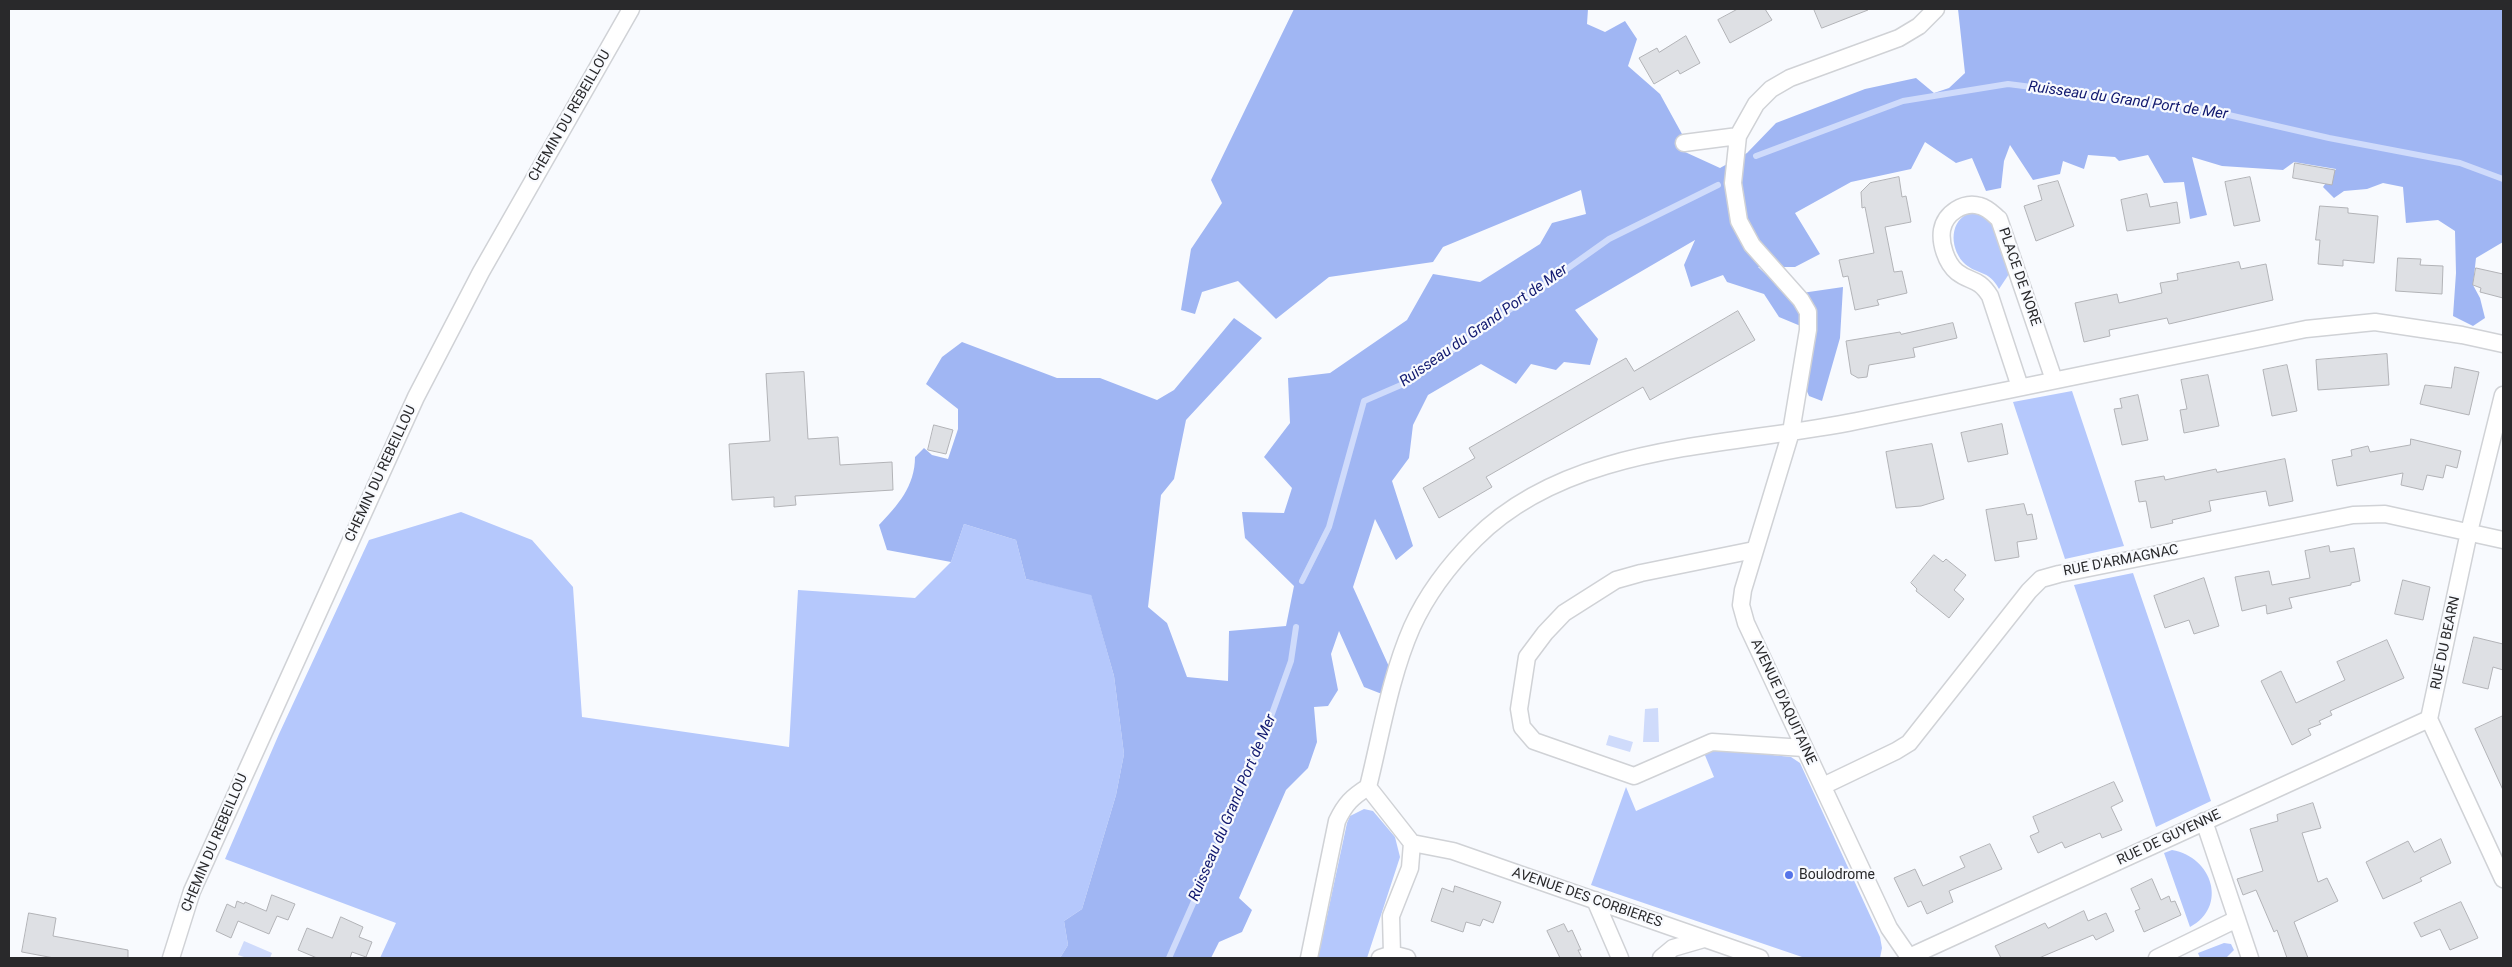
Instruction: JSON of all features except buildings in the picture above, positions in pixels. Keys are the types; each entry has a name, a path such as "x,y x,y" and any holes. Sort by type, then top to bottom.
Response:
{"street":[{"name":"CHEMIN DU REBEILLOU","path":"171,958 192,891 416,397 482,272 631,9"},
{"path":"1684,143 1738,136 1756,104 1771,89 1790,78 1899,38 1919,26 1936,9"},
{"name":"AVENUE D'AQUITAINE","path":"1738,136 1733,184 1739,221 1752,245 1801,300 1808,312 1808,330 1791,432 1754,550 1743,590 1741,605 1746,623 1889,928 1908,958"},
{"name":"PLACE DE NORE","path":"2020,387 1990,296 1982,285 1958,273 1949,263 1943,246 1942,230 1946,219 1954,210 1980,205 1991,211 1998,219 2054,380"},
{"path":"1309,958 1337,821 1344,805 1352,797 1368,787 1400,660 1412,627 1429,596 1446,572 1476,537 1528,498 1576,475 1671,450 1725,440 1853,422 2306,329 2375,322 2407,325 2503,344"},
{"name":"RUE DU BEARN","path":"2429,719 2469,532 2503,395"},
{"name":"RUE D'ARMAGNAC","path":"1822,786 1896,752 1909,743 2029,591 2042,580 2059,574 2353,516 2385,514 2503,540"},
{"path":"1754,550 1641,573 1616,580 1564,613 1545,633 1527,657 1518,709 1522,727 1534,741 1634,776 1712,742 1804,748"},
{"path":"2429,719 2503,879"},
{"name":"RUE DE GUYENNE","path":"1908,958 2429,719"},
{"path":"1368,787 1412,843 1410,868 1391,916 1393,957"},
{"path":"2204,821 2250,958"},
{"name":"AVENUE DES CORBIERES","path":"1412,843 1452,852 1760,958"},
{"path":"1596,900 1620,958"},
{"path":"2157,958 2236,919"},
{"path":"1660,958 1673,948 1704,939"}],"shaded area":[{"path":"1294,9 1588,9 1587,24 1605,32 1625,21 1637,39 1628,66 1660,94 1682,134 1685,152 1720,168 1747,153 1776,123 1865,89 1916,78 1934,93 1949,88 1965,73 1958,9 2503,9 2503,242 2476,258 2473,285 2480,298 2485,318 2473,326 2453,316 2456,273 2455,231 2438,220 2406,223 2403,187 2383,183 2367,189 2344,191 2334,198 2323,187 2336,169 2294,162 2283,170 2222,166 2192,157 2207,215 2190,219 2184,182 2164,183 2148,155 2119,161 2115,157 2088,155 2084,169 2063,161 2060,174 2033,180 2010,145 2004,161 2001,188 1986,191 1972,158 1956,163 1925,142 1911,169 1851,182 1795,213 1820,254 1795,267 1758,267 1788,295 1843,287 1840,338 1822,401 1809,396 1797,368 1803,327 1779,317 1764,294 1727,282 1723,275 1691,287 1684,265 1695,240 1575,310 1598,339 1590,365 1564,362 1556,370 1531,364 1516,384 1481,364 1428,395 1413,425 1409,458 1392,481 1413,546 1396,560 1375,519 1353,587 1391,671 1387,696 1364,687 1339,631 1331,654 1338,690 1328,706 1314,707 1317,742 1308,768 1286,790 1239,898 1252,910 1242,932 1219,942 1211,958 1060,958 1068,945 1064,921 1082,909 1116,795 1124,754 1114,676 1091,595 1026,579 1016,540 964,524 951,562 887,550 879,525 893,510 909,486 915,457 924,448 932,455 948,459 958,429 958,409 926,384 942,357 962,342 1057,378 1100,378 1157,400 1174,390 1234,318 1262,338 1186,420 1174,479 1161,495 1148,607 1167,623 1187,677 1228,681 1229,631 1286,626 1294,586 1245,538 1242,512 1284,513 1292,488 1264,457 1290,423 1288,378 1330,373 1407,320 1433,274 1480,282 1540,244 1552,223 1586,214 1581,190 1443,247 1433,262 1329,277 1276,319 1238,281 1202,292 1195,314 1181,310 1191,249 1222,203 1211,180"},
{"path":"1970,213 1987,219 1998,235 2009,274 1999,289 1991,278 1972,269 1963,262 1955,249 1955,227 1963,216"},
{"path":"2072,391 2124,546 2065,559 2013,402"},
{"path":"461,512 532,540 573,587 582,717 789,747 798,590 915,598 951,562 964,524 1016,540 1026,579 1091,594 1114,676 1124,754 1116,795 1082,909 1064,921 1068,945 1060,958 380,958 396,923 225,859 279,734 369,540"},
{"path":"2133,573 2211,801 2156,827 2074,585"},
{"path":"1658,708 1659,742 1643,742 1645,709"},
{"path":"1609,735 1633,742 1630,752 1606,745"},
{"path":"1717,749 1791,757 1800,763 1880,937 1882,948 1880,958 1805,958 1591,885 1626,787 1636,811 1714,777 1704,753"},
{"path":"1364,809 1373,811 1395,837 1400,857 1367,958 1318,958 1347,823 1350,816"},
{"path":"2172,850 2186,854 2197,862 2206,872 2211,884 2212,896 2209,908 2202,918 2190,927 2164,853"},
{"path":"244,941 272,953 270,958 247,958 238,955"},
{"path":"2224,943 2231,944 2234,950 2226,958 2200,958 2198,953"}],"waterway":[{"name":"Ruisseau du Grand Port de Mer","path":"1756,156 1903,101 2008,84 2198,108 2329,138 2460,163 2503,179"},
{"name":"Ruisseau du Grand Port de Mer","path":"1302,581 1329,527 1364,401 1408,382 1609,239 1718,185"},
{"name":"Ruisseau du Grand Port de Mer","path":"1169,958 1251,772 1291,661 1296,627"}],"place":[{"name":"Boulodrome","path":"1789,875"}]}
